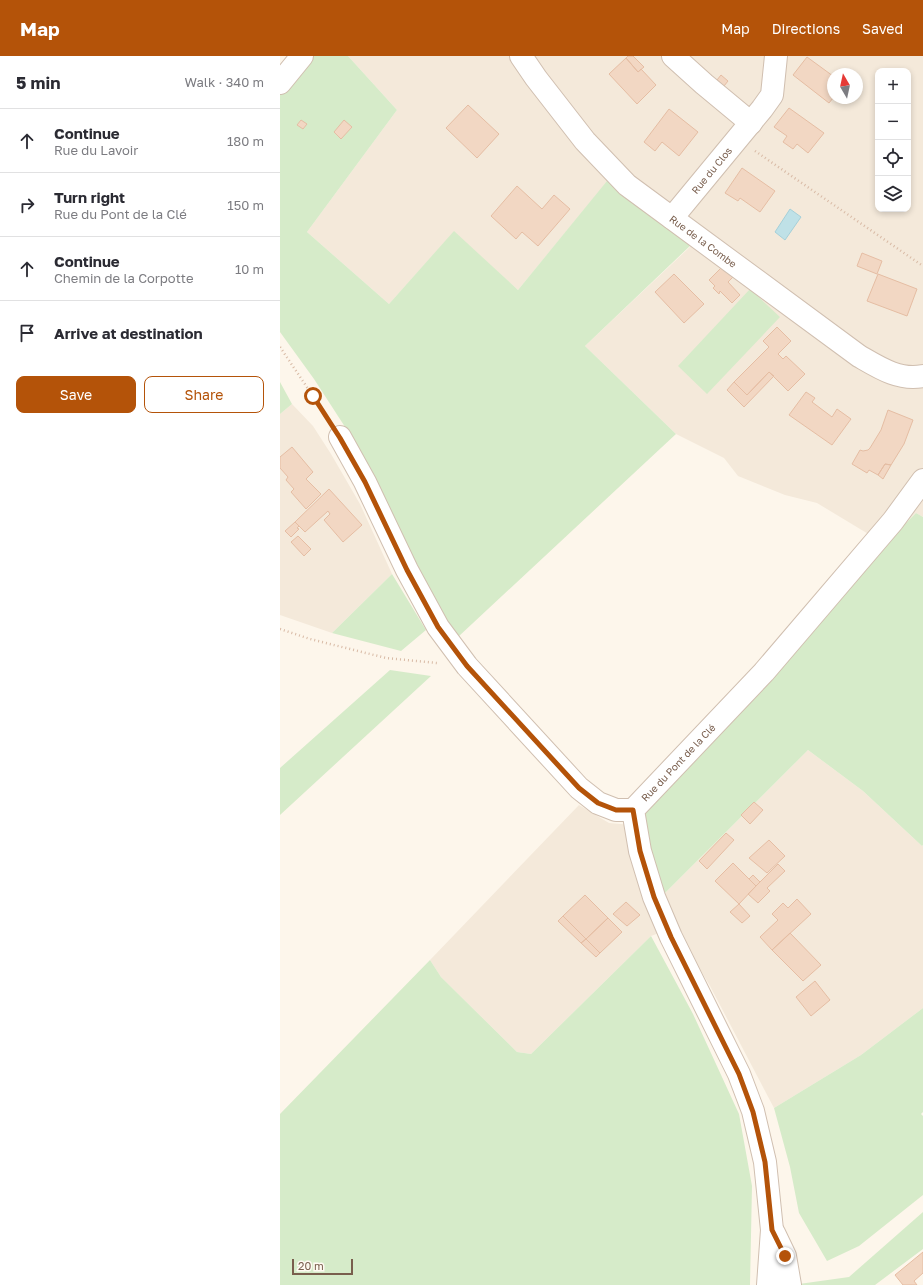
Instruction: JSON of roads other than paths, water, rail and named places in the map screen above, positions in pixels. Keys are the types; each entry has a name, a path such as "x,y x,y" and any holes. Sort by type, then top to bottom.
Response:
{"street":[{"path":"280,83 302,56"},
{"name":"Rue de la Combe","path":"521,56 536,78 590,146 627,185 859,356 882,370 902,376 923,376"},
{"path":"673,56 704,84 744,131"},
{"name":"Rue du Clos","path":"672,218 772,95 776,56"},
{"path":"340,438 365,482 407,570 438,627 467,666 579,788 598,803 616,810 633,810"},
{"name":"Rue du Pont de la Clé","path":"768,1285 772,1230 765,1162 753,1112 739,1074 671,937 654,897 640,851 633,810 764,672 893,521 923,480"},
{"path":"772,1230 785,1256 790,1285"}],"water":[{"path":"790,209 801,217 785,240 775,232"}]}
